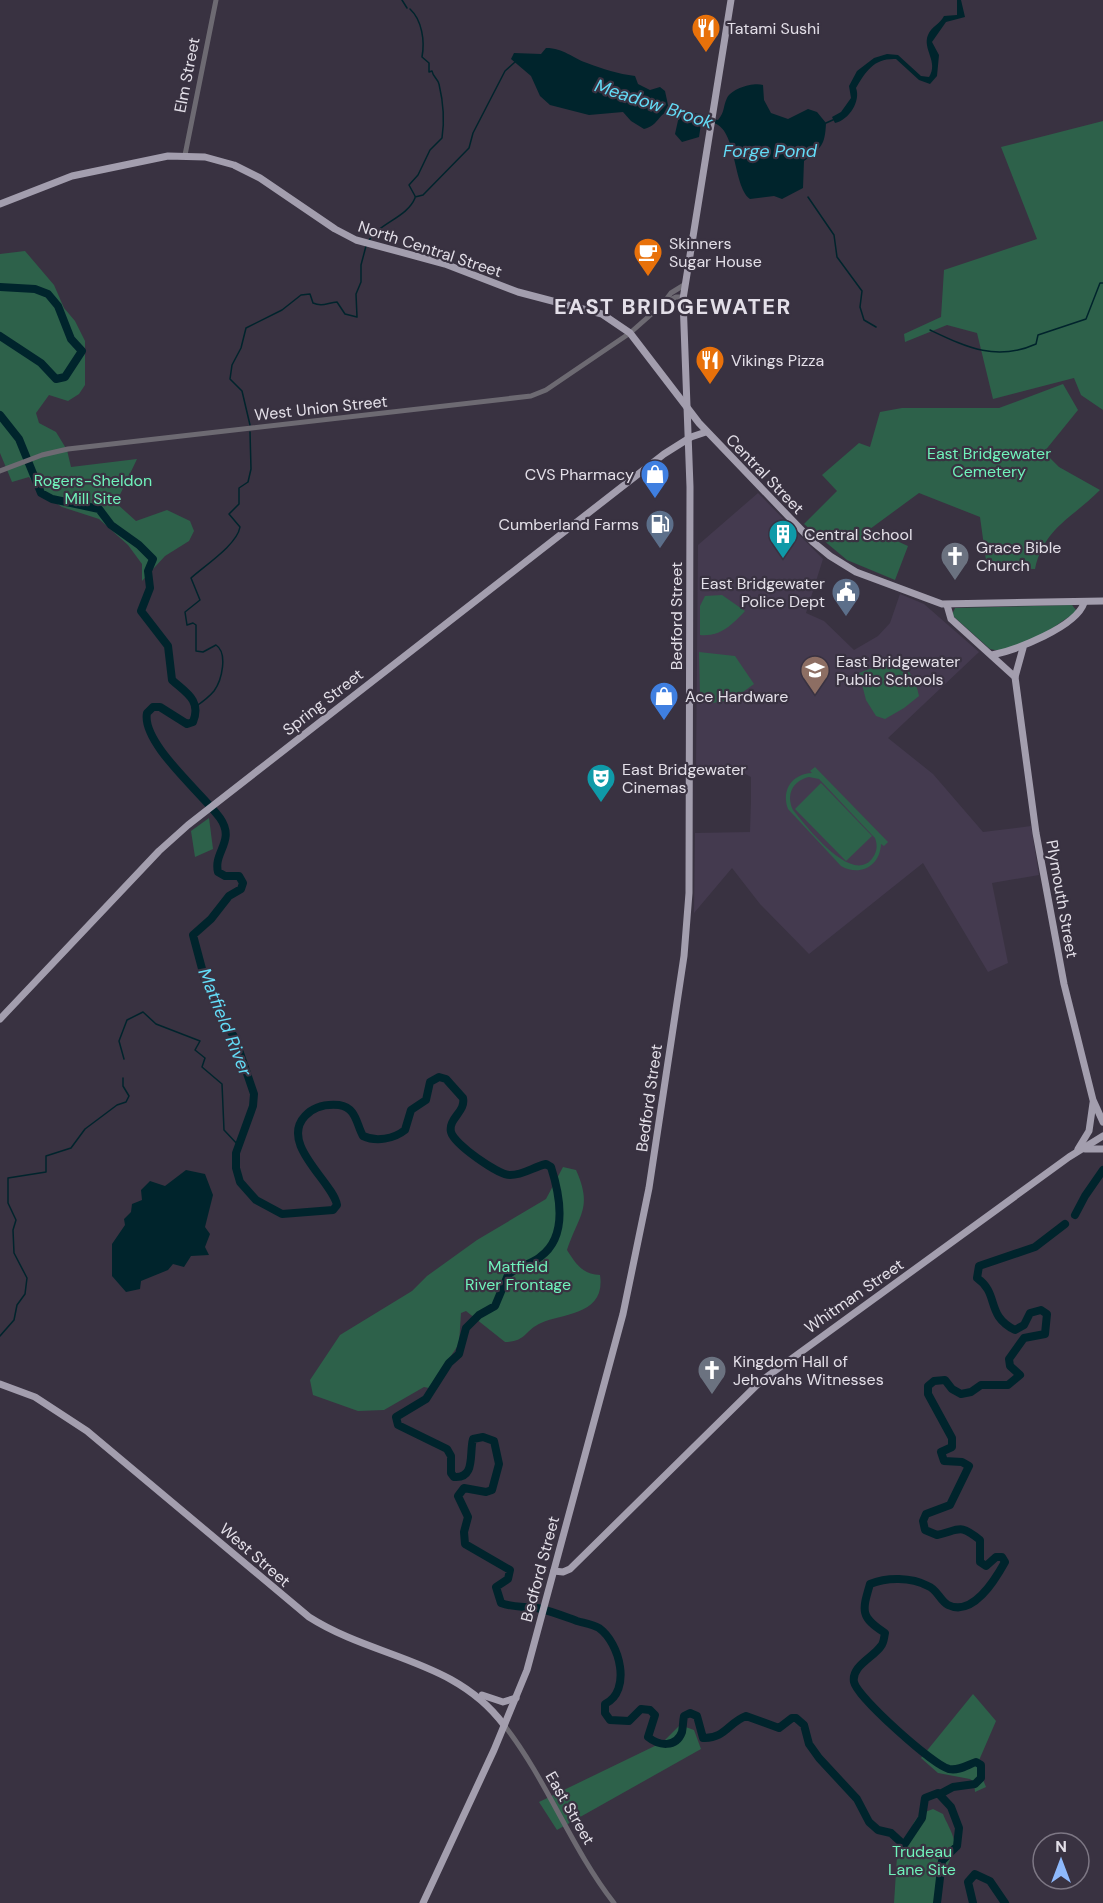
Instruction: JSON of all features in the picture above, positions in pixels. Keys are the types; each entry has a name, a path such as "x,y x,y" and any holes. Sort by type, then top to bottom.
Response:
{"main road":[{"name":"Bedford Street","path":"423,1903 516,1698 542,1617 638,1250 685,947 690,876 689,438 683,297 731,0"},
{"name":"North Central Street","path":"0,204 72,176 186,155 215,159 246,171 280,190 335,229 368,243 445,264 518,292 589,309 614,320 630,333 687,410"},
{"name":"Central Street","path":"687,410 706,432 830,556 856,572 947,605 1103,601"},
{"name":"Spring Street","path":"0,1019 159,851 205,811 664,454 689,438 706,432"},
{"path":"992,656 1023,648 1074,617 1084,603"},
{"path":"947,605 951,619 1015,677"},
{"name":"Plymouth Street","path":"1023,648 1015,677 1036,833 1063,980 1093,1100 1103,1122"},
{"path":"1077,1151 1090,1126 1093,1100"},
{"name":"Whitman Street","path":"554,1571 563,1572 570,1569 767,1376 1103,1134"},
{"path":"1077,1151 1103,1149"},
{"name":"West Street","path":"0,1384 43,1402 87,1431 309,1617 343,1635 443,1674 471,1690 489,1705 504,1725"},
{"path":"471,1690 495,1701 507,1702 516,1698"}],"street":[{"name":"Elm Street","path":"186,155 216,0"},
{"name":"West Union Street","path":"0,471 30,459 78,447 531,396 546,390 630,333 664,303 671,293 684,285"},
{"path":"664,303 675,297 683,297"},
{"name":"East Street","path":"504,1725 520,1747 585,1861 614,1903"}],"shaded area":[{"name":"East Bridgewater Public Schools","path":"758,493 823,559 806,613 824,621 854,650 878,636 890,623 900,594 924,604 979,652 888,738 933,774 983,832 1031,826 1039,875 992,883 1008,963 988,972 923,863 809,954 760,904 732,868 694,913 695,833 750,832 751,800 751,777 738,770 696,768 698,545"}],"green space":[{"path":"1103,121 1103,410 1081,395 1074,378 993,399 977,333 947,325 905,342 904,334 941,317 944,270 1037,239 1001,147"},
{"name":"Rogers-Sheldon Mill Site","path":"25,251 54,285 64,308 75,321 85,341 85,385 79,394 68,401 49,395 36,413 39,423 56,432 67,450 71,467 137,459 116,503 136,521 167,510 190,521 194,531 189,541 165,556 142,581 142,564 128,545 99,519 62,507 41,493 29,477 12,482 0,453 0,254"},
{"name":"East Bridgewater Cemetery","path":"1063,384 1078,410 1044,452 1059,467 1100,490 1052,534 1039,555 1035,569 987,568 980,517 919,493 870,529 908,546 895,580 847,560 804,524 837,491 822,475 859,443 870,447 880,412 902,408 999,408"},
{"path":"722,595 745,611 720,632 700,635 700,606 705,596"},
{"path":"1072,605 1076,610 1075,613 1045,633 1023,645 1001,650 990,649 952,615 955,608"},
{"path":"699,652 735,656 754,684 732,700 712,703 700,695"},
{"path":"885,663 899,665 909,672 919,696 885,719 876,716 866,700 859,673"},
{"path":"815,767 888,842 884,846 881,844 880,852 873,864 862,870 841,866 788,809 786,796 790,784 799,776 812,773 810,771","holes":["809,777 819,779 875,838 877,847 871,860 862,865 841,859 818,839 793,810 790,799 795,785"]},
{"path":"821,783 872,836 846,861 795,809"},
{"path":"209,818 213,849 195,857 191,831"},
{"name":"Matfield River Frontage","path":"563,1167 576,1170 584,1203 567,1250 584,1270 600,1275 597,1298 590,1305 571,1314 541,1323 521,1338 505,1342 466,1311 461,1313 459,1344 429,1388 424,1387 384,1410 358,1411 313,1395 310,1380 340,1335 412,1291 427,1276 477,1240 546,1199"},
{"path":"973,1694 996,1721 977,1765 986,1787 975,1792 974,1782 970,1779 938,1773 921,1758"},
{"path":"680,1725 694,1730 701,1749 557,1830 539,1802 663,1742"},
{"name":"Trudeau Lane Site","path":"933,1809 943,1814 954,1840 952,1854 935,1895 934,1903 894,1903 898,1841 908,1840 916,1820"}],"water":[{"path":"957,0 961,0 965,17 946,22 932,42 939,55 937,76 930,84 919,80 896,59 876,63 867,71 856,88 857,99 853,109 845,118 835,123 832,117 841,112 851,98 849,86 857,71 874,58 887,54 898,55 921,76 929,77 932,66 927,45 928,35 944,16 957,15"},
{"name":"Forge Pond","path":"546,48 563,51 605,69 635,76 638,84 650,90 660,87 665,91 668,105 680,112 702,114 718,120 733,91 754,84 763,85 764,100 771,113 788,119 808,109 817,112 826,123 825,137 818,149 804,161 803,188 782,199 774,196 750,199 739,179 728,138 722,128 713,123 701,124 699,137 682,142 675,134 679,116 672,113 667,112 655,124 644,129 631,121 623,112 589,115 550,105 540,96 531,76 511,59 514,53 541,54"},
{"path":"186,1170 205,1174 213,1195 205,1227 210,1234 205,1247 209,1255 191,1256 184,1267 173,1264 168,1270 141,1281 140,1289 126,1292 112,1276 112,1244 125,1225 124,1219 131,1212 132,1204 142,1200 141,1190 150,1181 165,1186"}],"waterway":[{"path":"402,0 407,8"},
{"path":"410,9 422,31 422,57 429,63 429,72 432,71 439,84 443,117 442,138 430,150 418,175 409,185 415,196"},
{"name":"Meadow Brook","path":"415,197 423,195 469,148 473,133 505,71 515,62"},
{"name":"Meadow Brook","path":"826,123 835,119"},
{"path":"808,197 834,235 837,257 862,291 860,307 864,320 876,327"},
{"path":"368,242 378,230 406,211 415,198"},
{"path":"250,425 242,391 230,379 232,365 241,348 246,328 282,310 301,295 310,294 313,303 322,305 337,302 345,314 357,317 356,294 361,282 361,265 366,246"},
{"path":"930,330 956,342 982,350 1008,352 1021,349 1036,344 1038,335 1086,319 1100,283 1103,283"},
{"name":"Matfield River","path":"0,287 35,289 48,294 58,306 71,339 82,351 65,377 56,379 41,363 0,336"},
{"name":"Matfield River","path":"0,415 19,439 41,493 52,499 99,509 111,525 139,545 153,559 148,571 150,588 141,611 168,646 172,680 191,697 195,714 193,722 187,724 160,707 153,707 147,713 148,725 153,739 163,753 212,808 224,826 226,833 218,858 218,872 225,876 239,876 243,883 241,889 229,896 211,919 193,935 205,980 219,1014 235,1038 254,1094 253,1106 236,1153 236,1168 240,1182 256,1200 282,1214 333,1210 337,1205 333,1196 310,1162 298,1138 299,1127 305,1116 321,1106 339,1105 353,1113 363,1136 374,1139 390,1137 405,1130 411,1110 426,1100 430,1082 439,1077 446,1079 463,1098 462,1107 452,1123 451,1132 468,1151 504,1174 520,1174 546,1164 551,1167 557,1190 559,1215 555,1238 549,1249 536,1260 508,1275 495,1306 479,1315 466,1328 459,1354 449,1363 426,1399 396,1417 398,1425 447,1449 451,1456 451,1473 454,1477 461,1477 469,1470 473,1439 483,1437 494,1441 499,1464 492,1490 486,1492 464,1488 458,1496 468,1517 464,1532 465,1544 510,1570 508,1579 496,1587 501,1603 542,1609 599,1628 613,1644 621,1678 613,1698 605,1704 605,1713 610,1720 629,1721 641,1709 650,1710 655,1715 648,1737 657,1742 667,1744 676,1741 682,1732 684,1716 690,1713 697,1716 703,1738 717,1736 746,1716 779,1728 792,1718 796,1718 804,1725 809,1744 857,1799 869,1822 878,1830 891,1833 904,1845 922,1818 925,1798 938,1793 951,1807 959,1828 957,1846 942,1861 937,1903"},
{"path":"195,707 217,686 223,660 220,649 216,645 203,652 196,651 196,625 193,623 187,625 185,612 200,600 191,578 227,548 238,534 240,527 229,514 239,504 239,488 248,482 251,469 250,432"},
{"path":"124,1059 119,1041 127,1020 143,1012 156,1024 200,1041 195,1050 205,1058 202,1067 222,1084 224,1130 239,1146"},
{"path":"0,1336 14,1320 17,1305 25,1294 27,1278 14,1253 13,1230 16,1220 8,1203 8,1178 46,1172 46,1156 71,1148 85,1129 117,1105 126,1102 129,1096 123,1086 123,1078"},
{"path":"1075,1215 1103,1170"},
{"path":"940,1794 953,1787 975,1784 981,1778 981,1765 976,1762 953,1769 940,1765 897,1730 858,1690 854,1682 856,1671 882,1645 885,1633 867,1618 865,1601 870,1584 899,1579 914,1581 931,1588 948,1605 966,1606 982,1595 1005,1562 1002,1557 996,1557 986,1566 980,1562 980,1540 968,1531 959,1529 937,1535 925,1530 923,1521 926,1514 950,1505 969,1466 962,1462 944,1461 941,1452 952,1447 952,1438 928,1394 928,1386 934,1381 945,1380 952,1389 961,1394 971,1392 981,1385 1008,1385 1020,1375 1010,1366 1009,1359 1024,1338 1045,1334 1047,1314 1041,1310 1030,1313 1024,1325 1015,1330 1006,1324 996,1311 984,1284 977,1278 979,1266 1035,1247 1065,1224"},
{"name":"Matfield River","path":"973,1903 968,1882 975,1874 990,1881 1005,1903"}],"place":[{"name":"Tatami Sushi","path":"706,54"},
{"name":"Skinners Sugar House","path":"648,278"},
{"name":"Vikings Pizza","path":"710,386"},
{"name":"CVS Pharmacy","path":"655,500"},
{"name":"Cumberland Farms","path":"660,550"},
{"name":"Central School","path":"783,560"},
{"name":"Grace Bible Church","path":"955,582"},
{"name":"East Bridgewater Police Dept","path":"846,618"},
{"name":"East Bridgewater Public Schools","path":"815,696"},
{"name":"Ace Hardware","path":"664,722"},
{"name":"East Bridgewater Cinemas","path":"601,804"},
{"name":"Kingdom Hall of Jehovahs Witnesses","path":"712,1396"}],"district":[{"name":"EAST BRIDGEWATER","path":"673,306"}]}
